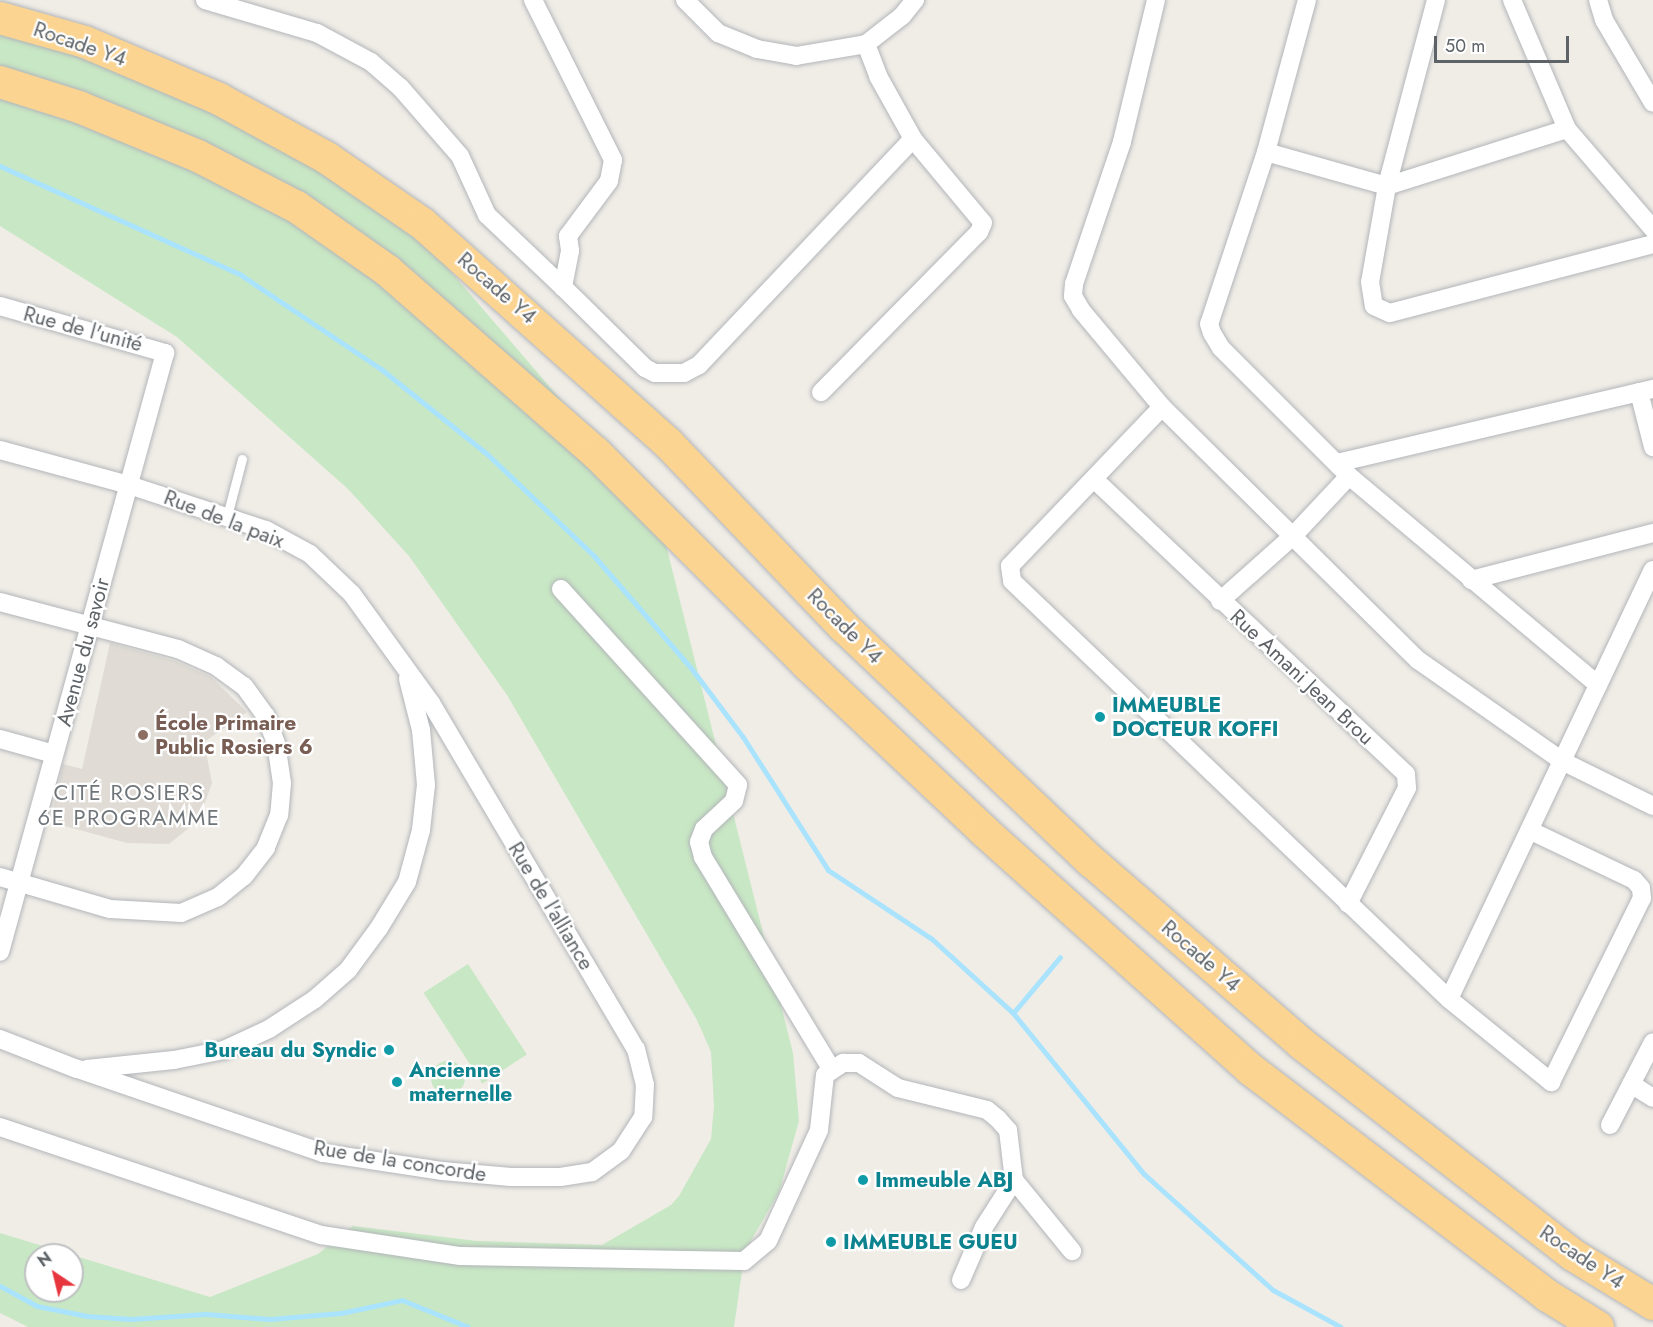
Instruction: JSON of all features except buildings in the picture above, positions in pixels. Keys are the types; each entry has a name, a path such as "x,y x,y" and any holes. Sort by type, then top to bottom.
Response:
{"highway":[{"name":"Rocade Y4","path":"0,18 85,42 219,99 327,158 423,224 668,443 844,627 1092,862 1302,1044 1573,1255 1653,1304"},
{"path":"0,82 79,107 198,156 297,207 388,271 596,453 807,664 984,831 1250,1069 1548,1296 1598,1327"}],"street":[{"path":"205,0 317,33 371,62 400,87 460,156 487,215 645,368 665,375 684,373 699,365 913,138"},
{"path":"533,0 613,160 609,182 568,236 570,251 563,287"},
{"path":"686,0 718,33 757,49 796,56 867,44 902,16 915,0"},
{"path":"1156,0 1122,142 1073,296 1162,407 1419,660 1562,761 1653,806"},
{"path":"1308,0 1266,152 1209,324 1221,348 1343,470 1598,685"},
{"path":"1436,0 1387,186 1370,282 1374,306 1390,313 1653,244"},
{"path":"1512,0 1567,129 1653,229"},
{"path":"1598,0 1605,20 1653,103"},
{"path":"821,392 979,232 983,223 913,138 878,76 867,44"},
{"path":"1266,152 1387,186 1567,129"},
{"name":"Rue de l'unité","path":"0,306 165,353"},
{"name":"Avenue du savoir","path":"0,952 165,353"},
{"path":"1220,601 1293,536 1343,470 1646,391 1653,447"},
{"path":"1162,407 1095,480 1010,566 1012,581 1449,999 1545,1080 1556,1079 1642,898 1641,888 1634,880 1529,830"},
{"name":"Rue de la paix","path":"0,450 129,485 266,530 310,554 367,612 406,671"},
{"name":"Rue Amani Jean Brou","path":"1095,480 1220,601 1406,774 1407,788 1348,904"},
{"path":"1471,580 1653,533"},
{"path":"1449,999 1653,570"},
{"path":"561,589 738,785 734,801 704,829 699,842 703,857 831,1068"},
{"path":"0,602 178,650 216,666 244,686 266,716 276,743 282,783 279,815 266,848 244,876 218,897 181,913 110,909 0,878"},
{"path":"77,1069 164,1062 224,1050 269,1029 306,1005 348,970 379,928 407,882 422,830 426,785 421,730 406,671"},
{"name":"Rue de l'alliance","path":"406,671 431,703 636,1049 645,1084 643,1117 621,1151"},
{"path":"0,740 54,754"},
{"name":"Rue de la concorde","path":"0,1039 77,1069 323,1152 442,1171 560,1177 592,1172 621,1151"},
{"path":"1610,1125 1653,1042"},
{"path":"0,1127 321,1235 460,1256 744,1261 768,1241 819,1130 825,1075 831,1068 843,1063 859,1063 915,1095 987,1110 1008,1130 1014,1180 1072,1251"},
{"path":"1631,1084 1653,1098"},
{"path":"962,1280 984,1227 1014,1180"}],"lane":[{"path":"227,516 242,459"}],"shaded area":[{"path":"110,643 175,661 211,677 247,712 204,742 212,783 199,820 169,844 127,843 50,822 63,764 82,769"}],"green space":[{"path":"0,30 178,90 373,181 658,513 793,1053 799,1121 779,1192 745,1251 734,1327 28,1327 0,1313 0,1233 33,1243 24,1243 24,1303 84,1303 84,1259 210,1297 318,1254 353,1226 477,1241 602,1245 671,1205 679,1196 711,1139 714,1106 711,1052 697,1020 507,695 409,556 348,489 177,337 0,226"},
{"path":"468,964 527,1055 482,1083 424,993"},
{"path":"448,1061 460,1066 465,1078 460,1090 448,1095 436,1090 431,1078 436,1066"}],"waterway":[{"path":"0,166 241,275 381,369 486,453 594,556 691,668 743,737 828,870 932,939 1013,1013 1144,1174 1273,1290 1341,1327"},
{"path":"1013,1013 1060,957"},
{"path":"0,1286 37,1306 87,1316 131,1319 206,1314 270,1319 341,1313 402,1300 468,1327"}],"place":[{"name":"IMMEUBLE DOCTEUR KOFFI","path":"1100,717"},
{"name":"École Primaire Public Rosiers 6","path":"143,735"},
{"name":"Bureau du Syndic","path":"389,1050"},
{"name":"Ancienne maternelle","path":"397,1082"},
{"name":"Immeuble ABJ","path":"863,1180"},
{"name":"IMMEUBLE GUEU","path":"831,1242"}],"district":[{"name":"CITÉ ROSIERS 6E PROGRAMME","path":"129,804"}]}
